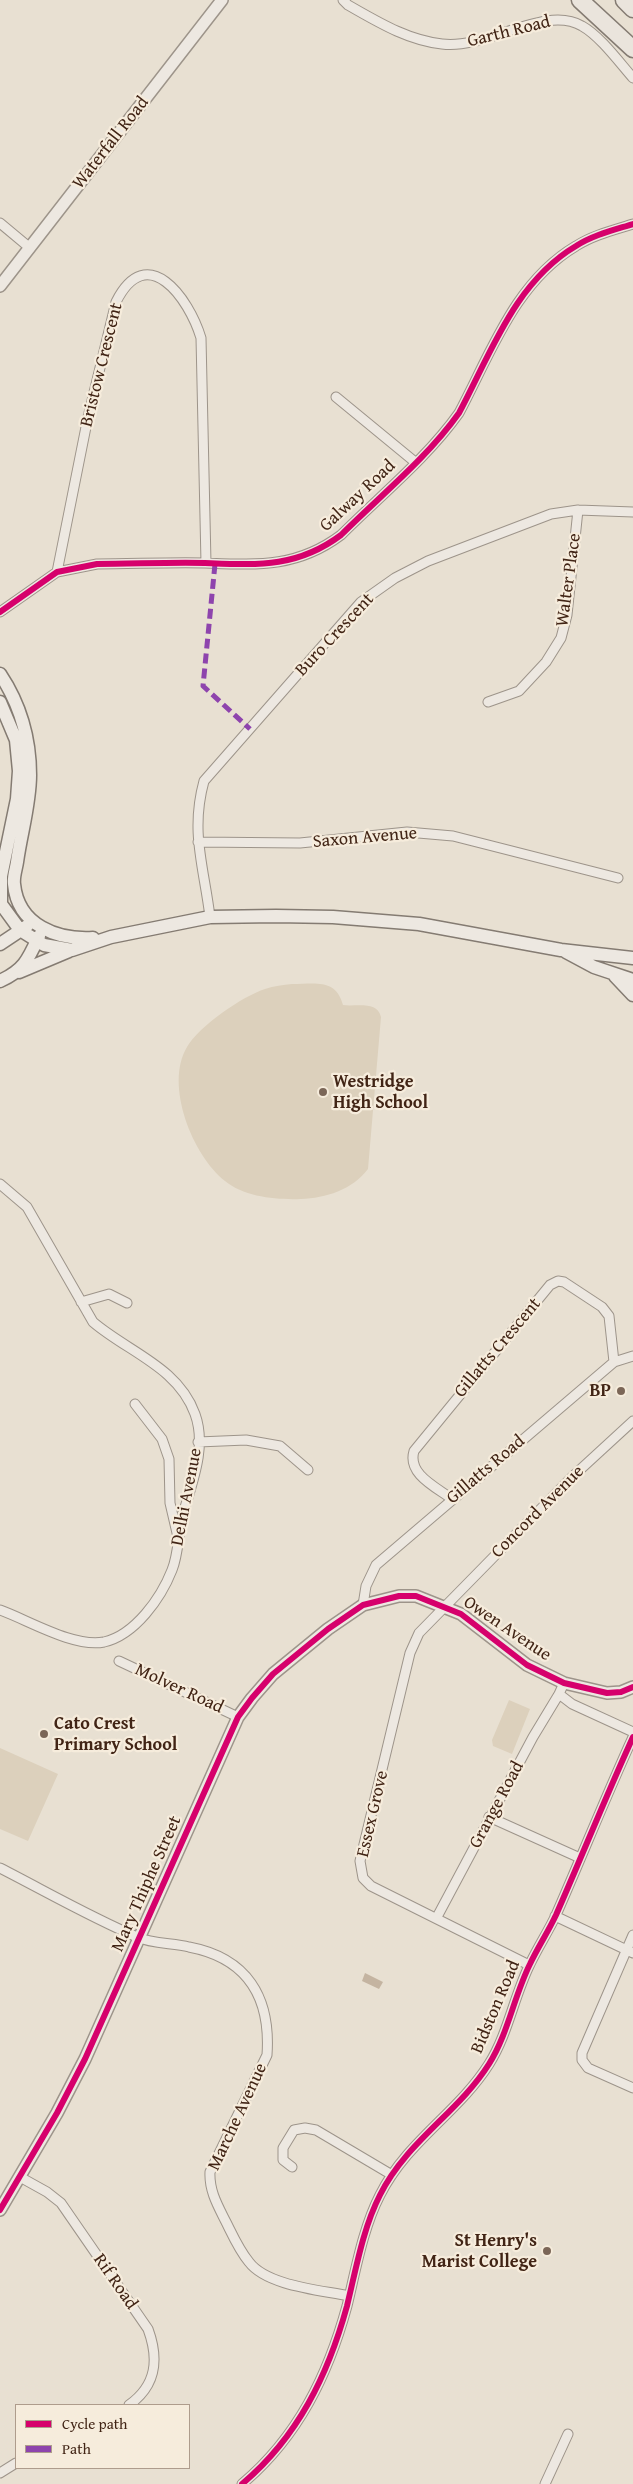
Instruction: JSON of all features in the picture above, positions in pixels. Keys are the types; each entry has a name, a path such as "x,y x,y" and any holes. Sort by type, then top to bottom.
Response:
{"highway":[{"path":"580,0 633,49"},
{"path":"624,0 633,9"}],"main road":[{"path":"0,674 14,701 27,736 30,776 28,805 14,884 21,906 37,926 55,935 74,939 110,937"},
{"path":"0,702 16,740 18,771 17,799 1,876 1,908 20,930 36,941 52,948 72,950"},
{"path":"0,981 72,950 110,937 210,917 333,917 419,924 529,942 561,950 633,958"},
{"path":"0,944 20,930 37,926"},
{"path":"16,974 26,963 36,941 37,926"},
{"path":"561,950 614,976 633,980"},
{"path":"614,976 633,995"}],"street":[{"name":"Waterfall Road","path":"0,286 222,0"},
{"name":"Garth Road","path":"343,0 348,5 401,35 443,45 472,44 549,20 571,20 584,27 633,78"},
{"path":"0,223 30,248"},
{"name":"Galway Road","path":"0,612 57,572 98,564 274,563 305,556 327,546 341,535 416,462 449,427 459,412 500,332 534,280 545,268 574,246 588,239 633,224"},
{"name":"Bristow Crescent","path":"57,572 88,417 116,302 123,288 131,280 150,276 170,283 178,292 198,326 201,338 204,354 206,563"},
{"path":"336,397 416,462"},
{"name":"Buro Crescent","path":"210,917 198,842 198,805 204,781 362,602 395,578 428,561 551,514 578,510 633,512"},
{"name":"Walter Place","path":"488,702 518,691 546,662 561,638 567,615 578,510"},
{"name":"Saxon Avenue","path":"198,842 300,843 407,832 428,832 452,836 618,878"},
{"name":"Delhi Avenue","path":"0,1184 27,1207 94,1322 174,1379 196,1415 198,1442 198,1458 178,1536 173,1568 154,1601 136,1622 122,1634 99,1642 84,1642 70,1639 0,1610"},
{"name":"Gillatts Crescent","path":"452,1499 417,1473 412,1462 414,1451 550,1285 558,1281 564,1282 607,1312 612,1324 614,1362"},
{"path":"81,1302 109,1294 127,1303"},
{"name":"Gillatts Road","path":"363,1605 366,1586 376,1565 614,1362 633,1356"},
{"path":"135,1404 162,1439 169,1459 170,1503 178,1536"},
{"name":"Concord Avenue","path":"445,1606 571,1478 633,1421"},
{"path":"198,1442 246,1440 280,1446 308,1470"},
{"name":"Owen Avenue","path":"363,1605 381,1599 416,1596 461,1614 527,1665 564,1683 606,1693 621,1692 633,1687"},
{"name":"Mary Thiphe Street","path":"0,2210 85,2060 238,1717 273,1674 328,1629 363,1605"},
{"name":"Essex Grove","path":"445,1606 419,1633 410,1653 360,1860 361,1871 367,1883 529,1965"},
{"name":"Molver Road","path":"119,1661 238,1717"},
{"path":"564,1683 559,1694 572,1704 633,1732"},
{"name":"Grange Road","path":"437,1917 489,1817 559,1694"},
{"name":"Bidston Road","path":"242,2484 277,2450 301,2419 318,2388 332,2352 379,2196 415,2143 470,2090 491,2062 529,1965 555,1916 632,1745"},
{"path":"489,1817 580,1858"},
{"name":"Marche Avenue","path":"0,1868 139,1938 212,1952 241,1970 252,1983 262,2001 266,2017 268,2034 267,2055 210,2172 209,2182 213,2196 240,2249 250,2264 262,2275 349,2296"},
{"path":"555,1916 630,1951"},
{"path":"633,1935 630,1951 582,2053 584,2065 633,2088"},
{"path":"292,2167 283,2160 283,2148 294,2130 305,2128 316,2130 392,2175"},
{"name":"Rif Road","path":"20,2177 47,2192 61,2203 148,2329 155,2351 152,2381 143,2395 130,2404"},
{"path":"545,2484 568,2434"},
{"path":"0,2473 15,2464"}],"shaded area":[{"path":"292,984 324,984 330,986 340,996 343,1005 371,1006 379,1012 381,1017 368,1169 362,1176 338,1192 320,1197 282,1199 242,1191 225,1181 213,1170 202,1155 185,1119 180,1100 179,1080 181,1063 187,1047 211,1021 245,998 265,989"},
{"path":"509,1700 530,1709 512,1754 493,1746 492,1740"},
{"path":"0,1748 58,1774 28,1841 0,1829"},
{"path":"365,1973 383,1982 379,1989 362,1981"}],"marked path":[{"path":"215,564 203,686 250,729"}],"cycle path":[{"path":"0,612 57,572 97,564 259,564 292,559 325,546 341,535 403,476 446,430 459,413 507,320 536,279 555,261 583,242 633,224"},
{"path":"0,2210 57,2113 85,2059 238,1717 273,1674 328,1629 363,1605 399,1596 416,1596 461,1614 527,1665 564,1683 607,1693 621,1692 633,1687"},
{"path":"242,2484 262,2466 295,2425 320,2380 339,2332 369,2221 380,2195 391,2176 418,2143 463,2098 496,2052 524,1976 556,1915 633,1737"}],"place":[{"name":"Westridge High School","path":"323,1092"},
{"name":"BP","path":"621,1391"},
{"name":"Cato Crest Primary School","path":"44,1734"},
{"name":"St Henry's Marist College","path":"547,2251"}]}
